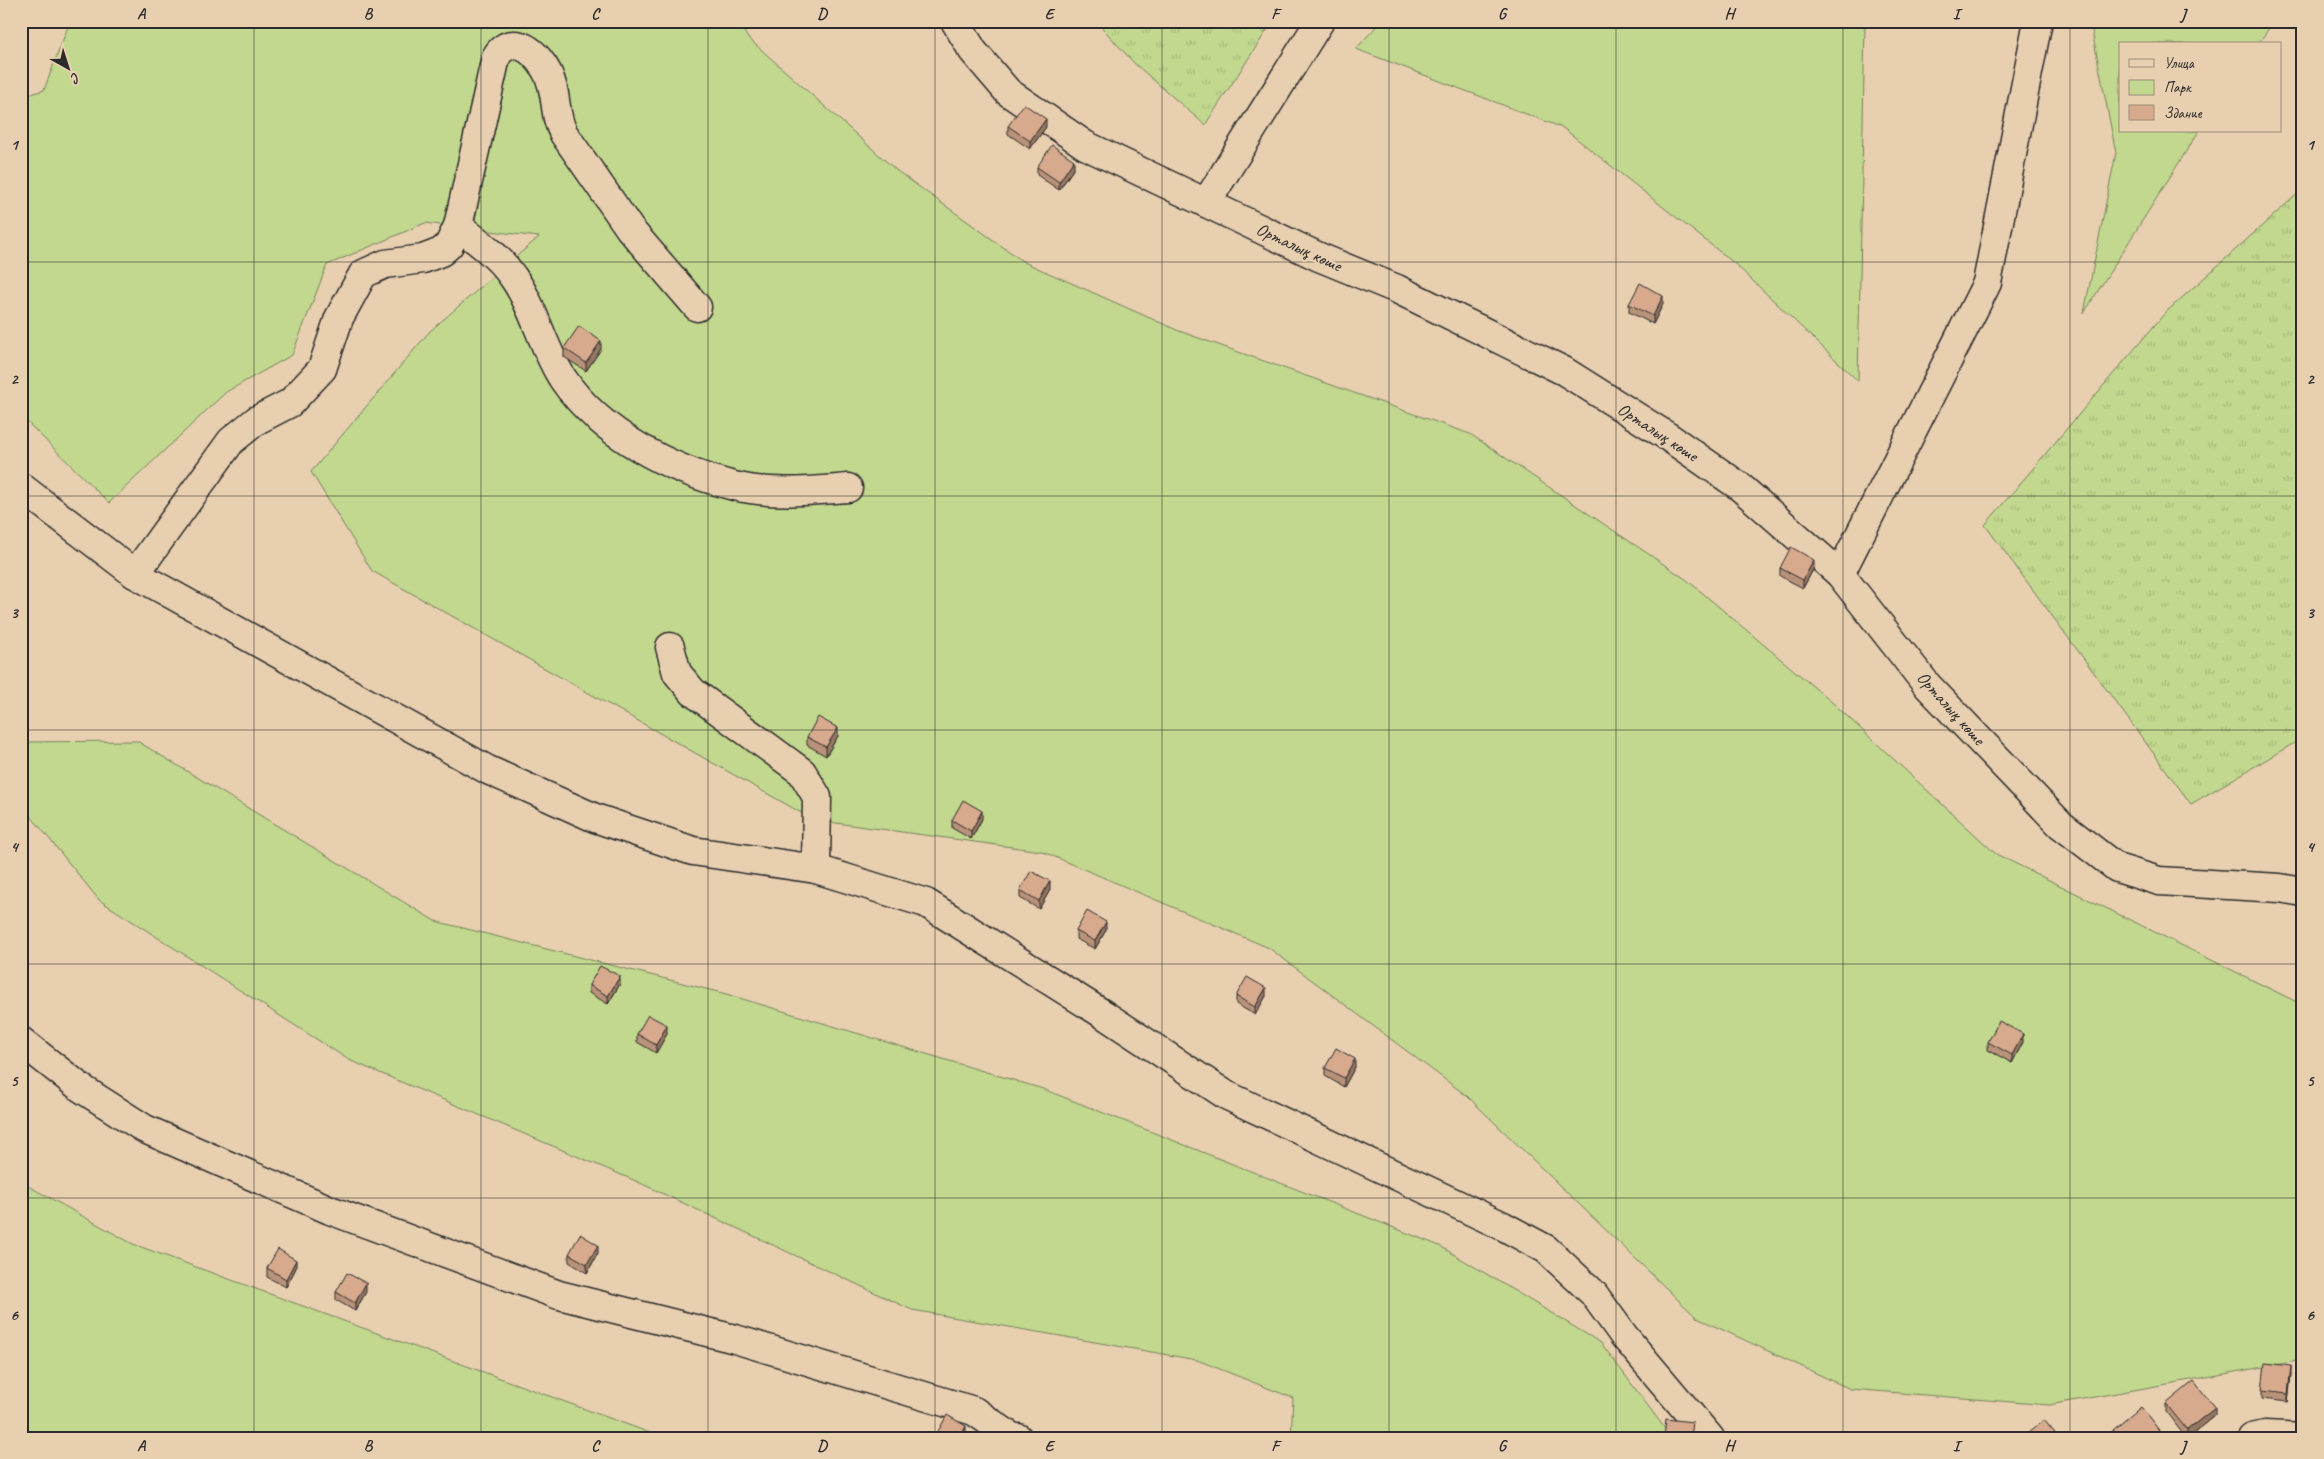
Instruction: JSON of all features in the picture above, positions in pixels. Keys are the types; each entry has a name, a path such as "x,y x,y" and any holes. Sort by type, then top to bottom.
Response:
{"street":[{"name":"Орталық көше","path":"955,21 973,51 1008,92 1043,118 1085,145 1319,257 1397,289 1564,371 1667,436 1739,486 1840,574 1927,685 2061,824 2116,868 2159,881 2280,888 2303,892"},
{"path":"1206,203 1320,21"},
{"path":"1840,574 1987,283 2038,21"},
{"path":"135,574 231,441 257,420 290,403 322,369 339,318 362,274 385,264 423,259 441,252 449,245 458,226 496,57 500,49 510,45 518,45 532,52 547,72 555,95 556,119 564,134 630,228 697,307"},
{"path":"458,226 504,265 520,288 540,336 564,380 600,420 616,432 682,469 735,486 805,492 848,488"},
{"path":"21,487 135,574 488,770 586,814 693,852 816,869 926,904 1103,1014 1226,1095 1503,1226 1546,1249 1593,1293 1624,1336 1710,1438"},
{"path":"670,647 677,673 694,692 802,772 817,797 816,869"},
{"path":"21,1041 81,1088 145,1129 330,1210 559,1295 735,1339 974,1411 1012,1438 1018,1438"},
{"path":"2261,1437 2303,1437"}],"green space":[{"path":"70,21 739,21 747,37 897,171 1024,262 1179,331 1470,434 1687,580 1834,704 1996,854 2303,1005 2303,1360 2049,1405 1850,1389 1697,1318 1467,1096 1269,948 1041,851 814,820 372,571 311,472 430,331 539,237 425,223 327,265 292,355 226,392 109,503 21,416 21,97 44,90"},
{"path":"1096,21 1273,21 1205,125 1134,63"},
{"path":"1381,21 1865,21 1858,381 1734,263 1563,128 1356,49"},
{"path":"2090,21 2274,21 2259,42 2119,42 2119,132 2198,132 2084,313 2116,153"},
{"path":"2303,189 2303,734 2301,739 2191,804 1985,525 2165,313"},
{"path":"137,741 435,921 726,994 1043,1089 1440,1246 1601,1343 1672,1438 1291,1438 1293,1398 1197,1360 912,1310 638,1182 349,1060 99,900 21,804 21,742"},
{"path":"21,1182 133,1244 664,1438 21,1438"}],"building":[{"path":"1024,104 1046,119 1030,141 1008,126"},
{"path":"1052,145 1074,160 1059,182 1037,167"},
{"path":"1640,283 1663,296 1653,316 1629,304"},
{"path":"579,326 601,341 586,363 564,348"},
{"path":"1791,547 1814,560 1803,580 1780,568"},
{"path":"818,717 838,728 826,747 807,737"},
{"path":"963,800 982,811 971,831 952,820"},
{"path":"1031,871 1050,881 1039,901 1020,890"},
{"path":"1087,911 1106,922 1095,941 1076,931"},
{"path":"600,966 620,976 608,996 589,985"},
{"path":"1247,977 1266,988 1255,1007 1236,996"},
{"path":"648,1015 667,1025 656,1045 637,1034"},
{"path":"1999,1021 2023,1034 2012,1055 1988,1042"},
{"path":"1336,1048 1355,1059 1344,1078 1325,1068"},
{"path":"580,1234 598,1245 587,1264 569,1254"},
{"path":"278,1249 296,1260 286,1279 267,1268"},
{"path":"347,1273 366,1283 355,1303 336,1292"},
{"path":"2265,1363 2291,1366 2288,1394 2262,1391"},
{"path":"2194,1381 2215,1408 2187,1430 2166,1404"},
{"path":"2141,1407 2162,1434 2157,1438 2119,1438 2113,1430"},
{"path":"947,1415 966,1426 960,1438 942,1438 936,1435"},
{"path":"1666,1419 1693,1422 1691,1438 1664,1438"},
{"path":"2044,1420 2059,1438 2022,1438"}]}
